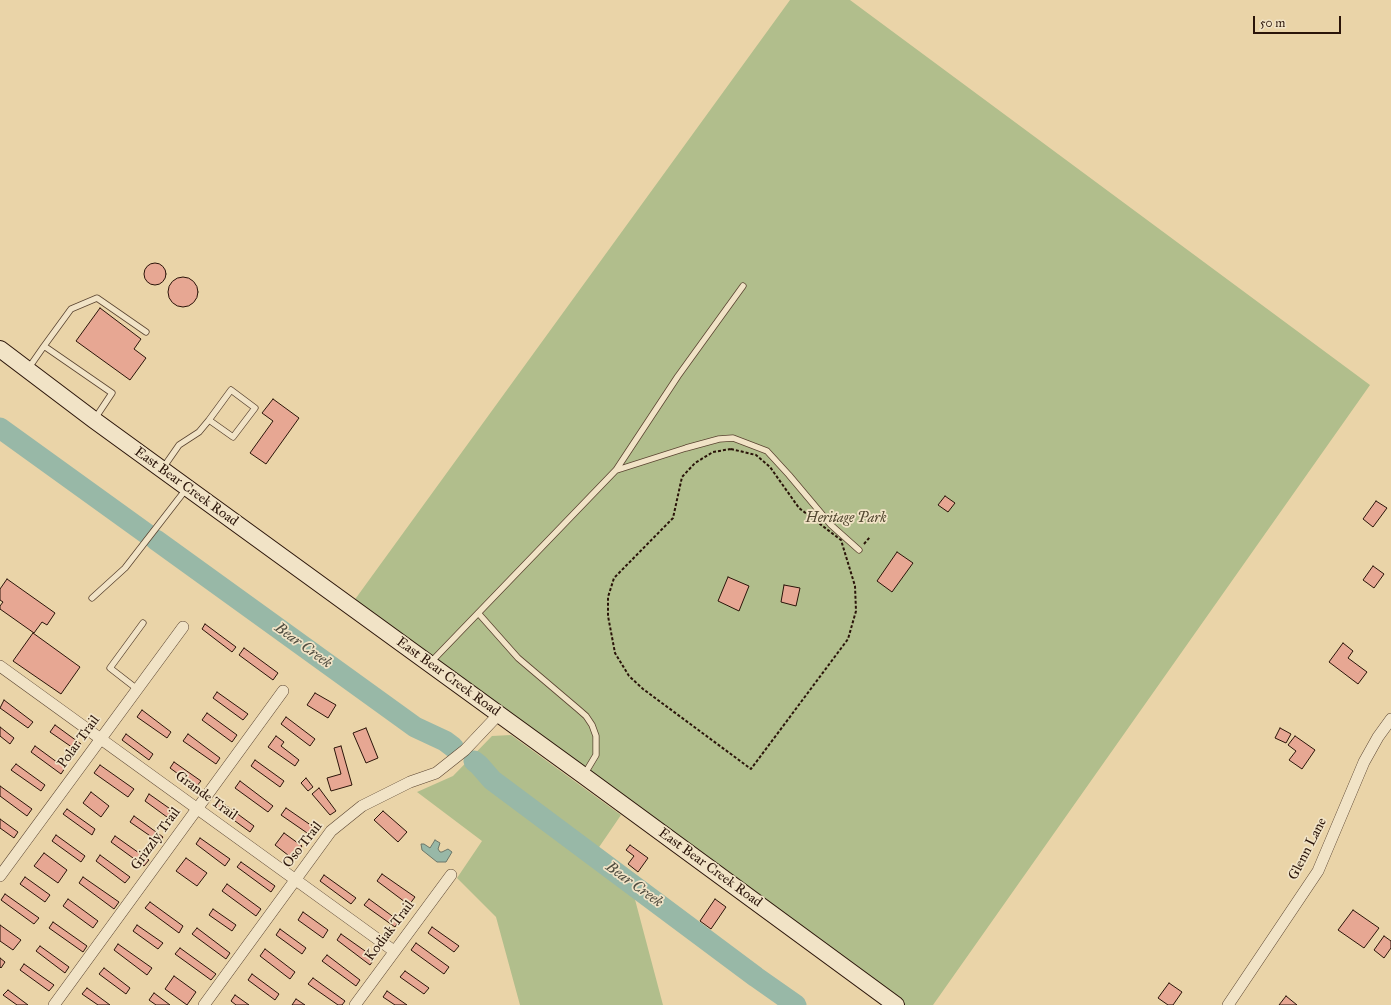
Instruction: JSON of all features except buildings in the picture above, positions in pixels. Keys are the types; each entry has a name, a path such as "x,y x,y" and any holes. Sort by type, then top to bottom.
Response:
{"main road":[{"name":"East Bear Creek Road","path":"0,350 896,1005"}],"street":[{"name":"Polar Trail","path":"0,876 183,627"},
{"name":"Grande Trail","path":"1,668 394,951"},
{"name":"Grizzly Trail","path":"54,1005 283,691"},
{"name":"Oso Trail","path":"204,1005 332,830 362,806 410,782 436,773 465,750 499,714"},
{"name":"Glenn Lane","path":"1228,1005 1318,870 1364,762 1378,737 1391,719"},
{"name":"Kodiak Trail","path":"355,1005 451,875"}],"lane":[{"path":"429,664 479,614 616,470 678,376 743,286"},
{"path":"27,369 71,309 98,298 146,332"},
{"path":"44,346 112,393 94,420"},
{"path":"162,469 179,445 199,432 230,390 255,408 233,437 209,420"},
{"path":"616,470 686,448 719,439 733,438 767,451 831,525 859,550"},
{"path":"92,598 125,568 187,488"},
{"path":"479,614 518,658 589,720 596,736 596,755 584,776"},
{"path":"137,689 110,668 143,623"}],"path":[{"path":"731,449 756,455 770,466 799,508 841,540 855,586 856,611 848,639 751,769 629,676 616,653 608,616 608,597 614,578 673,518 682,477 695,463 713,452 731,449"}],"green space":[{"name":"Heritage Park","path":"790,0 850,0 1370,385 933,1005 889,1005 348,609"},
{"path":"511,735 621,815 593,856 633,892 663,1005 520,1005 496,917 457,878 482,841 417,792 453,776 492,736"}],"shaded area":[{"path":"435,840 440,843 438,849 440,852 448,849 452,852 446,862 437,862 422,850 421,844 424,844 430,848"}],"waterway":[{"name":"Bear Creek","path":"0,428 147,534"},
{"name":"Bear Creek","path":"156,540 415,727 445,741 453,747"},
{"name":"Bear Creek","path":"474,761 492,780 756,977 796,1005"}]}
